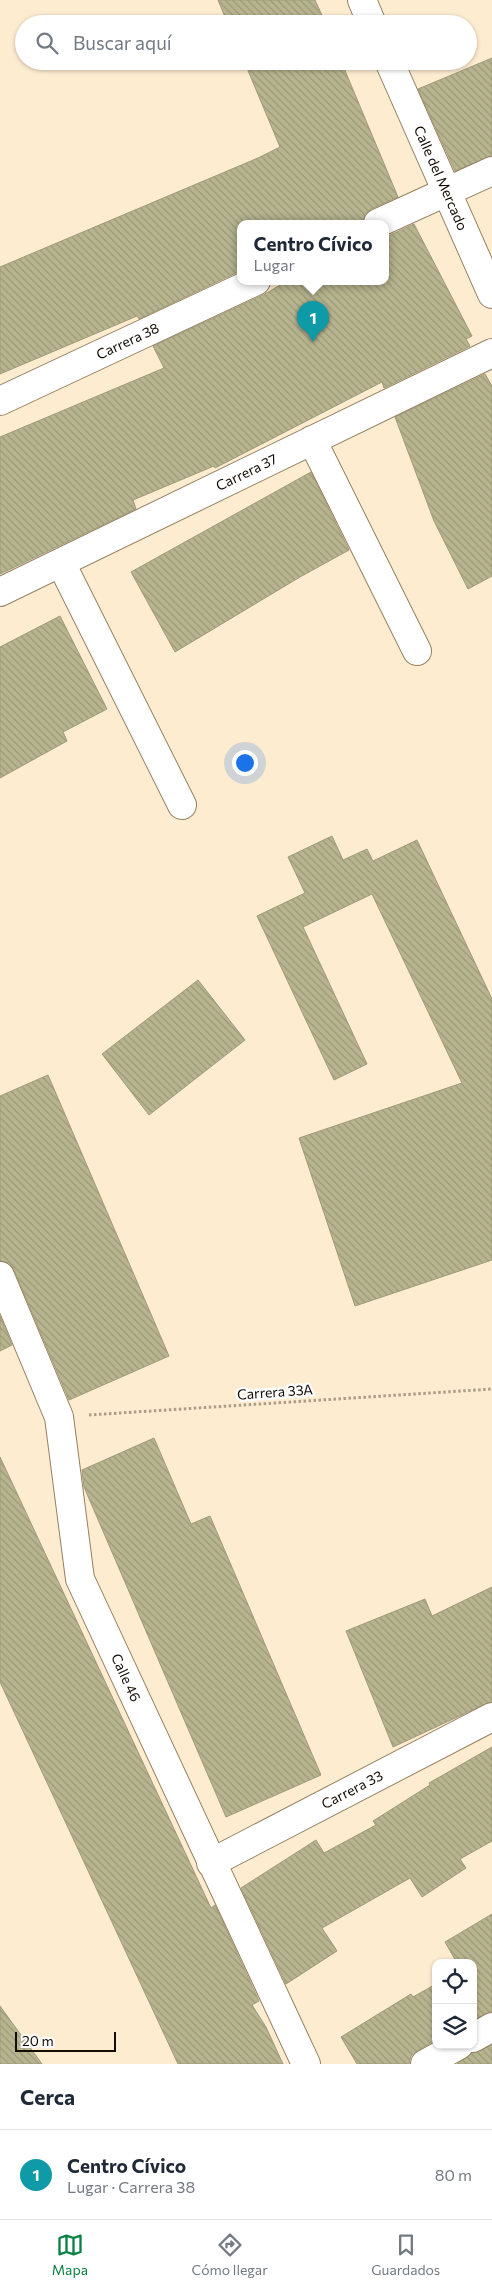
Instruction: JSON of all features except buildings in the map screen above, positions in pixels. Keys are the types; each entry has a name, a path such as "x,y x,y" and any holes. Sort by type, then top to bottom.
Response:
{"street":[{"path":"362,0 368,15"},
{"name":"Calle del Mercado","path":"393,70 492,294"},
{"path":"384,220 492,171"},
{"name":"Carrera 38","path":"0,401 247,285"},
{"name":"Carrera 37","path":"0,592 492,353"},
{"path":"312,440 417,651"},
{"path":"60,563 182,804"},
{"name":"Calle 46","path":"0,1276 59,1417 80,1579 306,2064"},
{"name":"Carrera 33","path":"211,1863 492,1716"},
{"path":"477,2036 492,2027"},
{"path":"425,2064 452,2049"}],"path":[{"name":"Carrera 33A","path":"59,1417 492,1390"}],"place":[{"name":"Centro Cívico","path":"313,342"}]}
